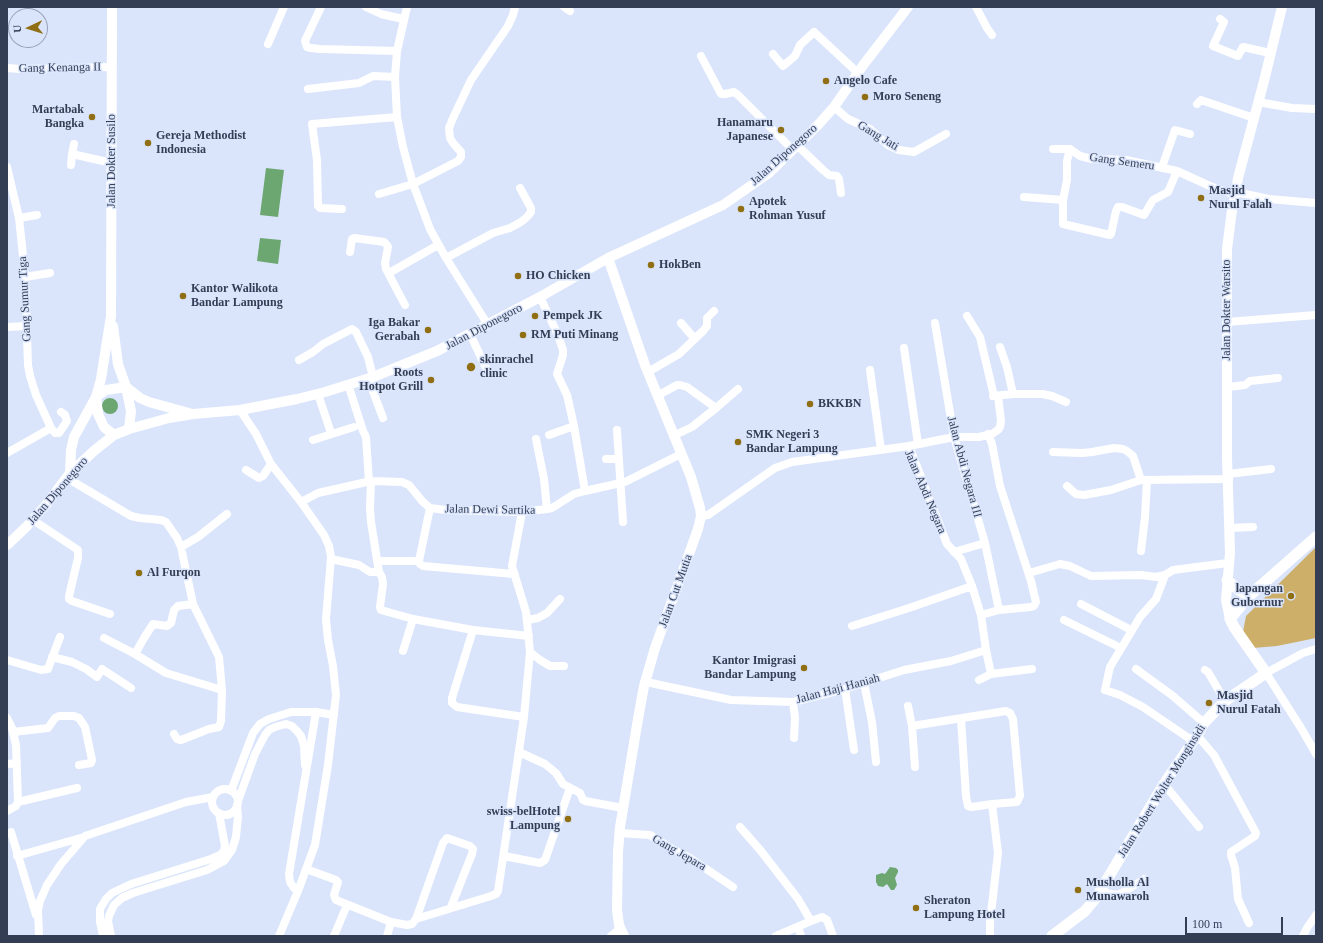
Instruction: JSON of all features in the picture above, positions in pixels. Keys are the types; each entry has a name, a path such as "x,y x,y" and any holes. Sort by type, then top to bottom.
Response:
{"highway":[{"path":"1266,673 1230,619 1250,596 1316,537"},
{"path":"1227,580 1239,590 1250,596"},
{"name":"Jalan Robert Wolter Monginsidi","path":"1052,936 1091,906 1164,784 1195,739 1204,722 1225,701 1266,673"}],"main road":[{"name":"Jalan Dokter Susilo","path":"112,7 111,316 101,379 96,397 98,414 104,427 114,435"},
{"name":"Jalan Diponegoro","path":"7,545 33,520 68,475 114,435 129,429 169,418 193,414 240,410 318,394 370,377 437,351 540,297 608,258 723,205 769,173 796,148 834,107 908,7"},
{"name":"Jalan Dokter Warsito","path":"1230,619 1226,600 1230,553 1227,457 1227,249 1238,178 1282,7"},
{"name":"Jalan Cut Mutia","path":"608,258 657,396 691,477 701,516 698,530 658,640 646,682 638,719 619,833 616,900 618,918 623,933"},
{"name":"Jalan Dokter Susilo","path":"111,316 118,364 126,387 131,410 129,429"},
{"path":"68,475 74,437 96,397 106,390 126,387 140,398 149,402 193,414"}],"street":[{"path":"268,44 284,7"},
{"path":"321,7 305,41 307,47 320,49 397,51"},
{"path":"366,7 380,14 403,19"},
{"path":"407,7 403,19 397,51 395,77 397,117 413,184 430,229 438,245 488,325"},
{"path":"379,194 413,184 458,161 461,157 461,152 450,138 449,128 471,80 508,26 514,15 515,7"},
{"path":"976,7 992,35"},
{"path":"1220,19 1224,22 1213,46 1238,56 1243,47 1270,54"},
{"path":"773,54 782,66 795,56 800,45 814,32 858,73"},
{"path":"701,56 721,94 734,92 796,148 829,175 837,176 841,193"},
{"name":"Gang Kenanga II","path":"7,68 112,67"},
{"path":"308,89 359,83 373,76 395,77"},
{"path":"1198,104 1201,100 1254,118"},
{"path":"1258,102 1292,108 1316,109"},
{"name":"Gang Jati","path":"834,107 848,119 870,129 888,145 899,150 914,152 946,134"},
{"path":"342,209 320,208 318,206 317,160 312,124 397,117"},
{"path":"1162,168 1175,130 1190,134"},
{"path":"72,165 74,144"},
{"name":"Gang Semeru","path":"1053,149 1070,149 1080,156 1092,159 1126,160 1177,170 1210,186 1236,193 1269,199 1316,203"},
{"path":"1070,149 1067,161 1067,180 1063,200 1063,224 1110,235 1118,207 1144,215 1153,200 1168,192 1177,170"},
{"path":"72,154 112,163"},
{"name":"Gang Sumur Tiga","path":"7,167 19,218 25,277 30,376 36,395 51,428"},
{"path":"446,258 493,233 510,228 527,217 531,212 531,208 520,188"},
{"path":"1024,197 1063,200"},
{"path":"19,218 37,215"},
{"path":"350,252 352,239 384,242 388,247 386,264 405,305"},
{"path":"389,273 438,245"},
{"path":"25,277 50,273"},
{"path":"540,297 558,335 561,345 563,355 557,374 566,395 574,426 585,491"},
{"path":"648,372 679,354 707,326 707,318 714,311"},
{"path":"1227,322 1316,315"},
{"path":"908,446 954,437 979,437 998,430 1000,427 980,337 967,316"},
{"path":"681,322 695,339"},
{"name":"Jalan Abdi Negara III","path":"935,323 954,437 985,542 999,610"},
{"path":"7,327 27,326"},
{"path":"299,360 323,344 352,329 356,332 368,357 370,377 383,418"},
{"path":"470,334 488,372"},
{"path":"1000,347 1007,367 1013,394"},
{"path":"904,348 918,444"},
{"path":"870,370 881,450"},
{"path":"1228,387 1245,385 1250,381 1278,378"},
{"path":"348,384 366,437 370,481 370,510 377,561 383,584 380,609 413,619 473,630 529,636"},
{"path":"657,396 680,385 687,387 716,408"},
{"path":"673,436 692,427 738,389"},
{"path":"318,394 331,434"},
{"path":"994,396 1013,394 1042,394 1052,396 1066,402"},
{"path":"240,410 256,434 272,464 324,535 329,546 331,558 326,619 336,695 328,765 314,845 298,891 279,936"},
{"path":"7,453 51,428 59,433 62,431 67,421 66,415 61,412"},
{"path":"549,435 574,426"},
{"path":"313,440 354,427"},
{"path":"617,430 623,522"},
{"path":"981,615 999,610 1031,607 1035,605 1036,602 1029,573 1003,496 992,444 988,434"},
{"path":"536,439 544,480 547,509"},
{"name":"Jalan Abdi Negara","path":"701,516 708,516 775,468 792,462 908,446 947,544 961,559 972,586 981,615 984,651 991,674"},
{"path":"1053,452 1087,452 1114,448 1127,450 1133,456 1144,480 1145,517 1141,551"},
{"name":"Jalan Dewi Sartika","path":"301,502 318,493 370,481 402,482 409,485 430,508 446,510 522,512 547,509 552,508 574,494 625,482 681,454"},
{"path":"606,459 619,459"},
{"path":"246,470 259,478 263,476 272,464"},
{"path":"1067,486 1076,494 1084,495 1111,490 1144,480 1228,476 1271,469"},
{"path":"68,475 131,516 166,522 177,538 181,547 193,604 220,657 222,721 219,727 209,729 181,740 177,739 174,734"},
{"path":"430,508 419,561 420,564 423,566 514,574"},
{"path":"416,919 496,894 498,891 524,717 530,652 526,612 518,590 512,566 522,512"},
{"path":"181,547 198,537 227,514"},
{"path":"33,520 78,550 78,558 69,599 110,614"},
{"path":"1229,528 1253,527"},
{"path":"954,552 985,542"},
{"path":"331,558 359,564 370,572 379,572"},
{"path":"377,561 419,561"},
{"path":"1029,573 1060,564 1070,566 1091,576 1140,575 1156,577 1165,575 1173,570 1228,563"},
{"path":"1165,575 1156,599 1131,630 1110,667 1105,690 1120,695 1143,707 1195,739 1201,740 1214,755 1256,833 1231,852 1235,868 1238,899 1249,923"},
{"path":"852,626 972,586"},
{"path":"527,620 538,618 547,613 560,599"},
{"path":"135,654 152,625 167,626 170,623 174,610 178,606 193,604"},
{"path":"1081,604 1131,630"},
{"path":"403,651 413,619"},
{"path":"1064,620 1121,648"},
{"path":"473,630 452,698 452,703 457,707 524,717"},
{"path":"7,660 41,670 48,669 60,637"},
{"path":"104,638 135,654 166,673 222,690"},
{"path":"1316,649 1303,652 1266,673 1316,754"},
{"name":"Jalan Haji Haniah","path":"646,682 731,700 793,702 844,689 904,670 951,661 984,651"},
{"path":"530,652 550,666 564,666"},
{"path":"52,657 76,664 97,677 102,669 131,688"},
{"path":"979,680 991,674 1032,669"},
{"path":"1136,669 1173,696 1204,722"},
{"path":"1205,670 1208,672 1225,701"},
{"path":"864,683 872,722 876,762"},
{"path":"844,689 854,750"},
{"path":"793,702 795,718 794,738"},
{"path":"908,706 912,726 915,767"},
{"path":"912,726 1006,711 1010,713 1013,719 1020,796 1017,802 969,807 967,804 961,719"},
{"path":"231,791 253,733 260,724 269,719 291,712 316,712 334,715"},
{"path":"298,891 290,882 289,874 316,712"},
{"path":"13,732 48,728 55,718 59,716 74,716 79,718 85,727 92,760 91,762 79,764"},
{"path":"7,718 13,732 16,745 18,802 16,806 7,811"},
{"path":"103,936 104,922 117,901 133,893 206,870 224,860 232,850 236,837 238,816 237,803 236,796 227,789 216,792 213,797 213,805 215,810 219,813 225,815 234,810 237,803 255,754 269,730 282,724 292,726 301,736 304,746 306,778"},
{"path":"519,752 545,764 556,773 563,784 580,793 583,800 623,808"},
{"path":"7,764 17,763"},
{"path":"1164,784 1198,828"},
{"path":"18,802 77,788"},
{"path":"504,856 540,863 546,860 570,788"},
{"path":"17,856 85,836 186,802 213,797"},
{"path":"990,936 998,853 992,804"},
{"path":"111,936 104,922 100,909 112,893 131,884 211,859 224,851 225,846 219,813"},
{"path":"740,827 762,851 798,899 811,921"},
{"path":"11,832 17,856 38,919"},
{"name":"Gang Jepara","path":"619,833 650,835 669,847 686,855 733,887"},
{"path":"39,936 38,919 40,901 47,885 70,852 85,836"},
{"path":"306,869 338,882 334,895 336,900 391,922 410,925 416,919 443,843 447,838 470,846 473,849 452,908"},
{"path":"66,841 70,852"},
{"path":"1100,891 1111,894 1123,893 1144,879"},
{"path":"131,884 133,893"},
{"path":"334,936 347,905"},
{"path":"1303,936 1316,915"},
{"path":"776,936 822,917 827,920 833,936"},
{"path":"386,936 391,922"},
{"path":"798,927 801,936"},
{"path":"612,936 617,931 623,933"}],"shaded area":[{"path":"266,168 284,170 278,217 260,215"},
{"path":"260,238 281,240 278,264 257,261"},
{"path":"110,398 116,400 118,406 116,412 110,414 104,412 102,406 104,400"},
{"name":"lapangan Gubernur","path":"1316,547 1316,638 1277,646 1253,648 1243,632 1246,616"},
{"path":"890,867 898,870 895,878 897,885 894,890 891,890 887,884 883,887 878,886 876,882 876,875 882,873 885,874"}],"place":[{"name":"Angelo Cafe","path":"826,81"},
{"name":"Moro Seneng","path":"865,97"},
{"name":"Martabak Bangka","path":"92,117"},
{"name":"Hanamaru Japanese","path":"781,130"},
{"name":"Gereja Methodist Indonesia","path":"148,143"},
{"name":"Masjid Nurul Falah","path":"1201,198"},
{"name":"Apotek Rohman Yusuf","path":"741,209"},
{"name":"HokBen","path":"651,265"},
{"name":"HO Chicken","path":"518,276"},
{"name":"Kantor Walikota Bandar Lampung","path":"183,296"},
{"name":"Pempek JK","path":"535,316"},
{"name":"Iga Bakar Gerabah","path":"428,330"},
{"name":"RM Puti Minang","path":"523,335"},
{"name":"skinrachel clinic","path":"471,367"},
{"name":"Roots Hotpot Grill","path":"431,380"},
{"name":"BKKBN","path":"810,404"},
{"name":"SMK Negeri 3 Bandar Lampung","path":"738,442"},
{"name":"Al Furqon","path":"139,573"},
{"name":"lapangan Gubernur","path":"1291,596"},
{"name":"Kantor Imigrasi Bandar Lampung","path":"804,668"},
{"name":"Masjid Nurul Fatah","path":"1209,703"},
{"name":"swiss-belHotel Lampung","path":"568,819"},
{"name":"Musholla Al Munawaroh","path":"1078,890"},
{"name":"Sheraton Lampung Hotel","path":"916,908"}]}
